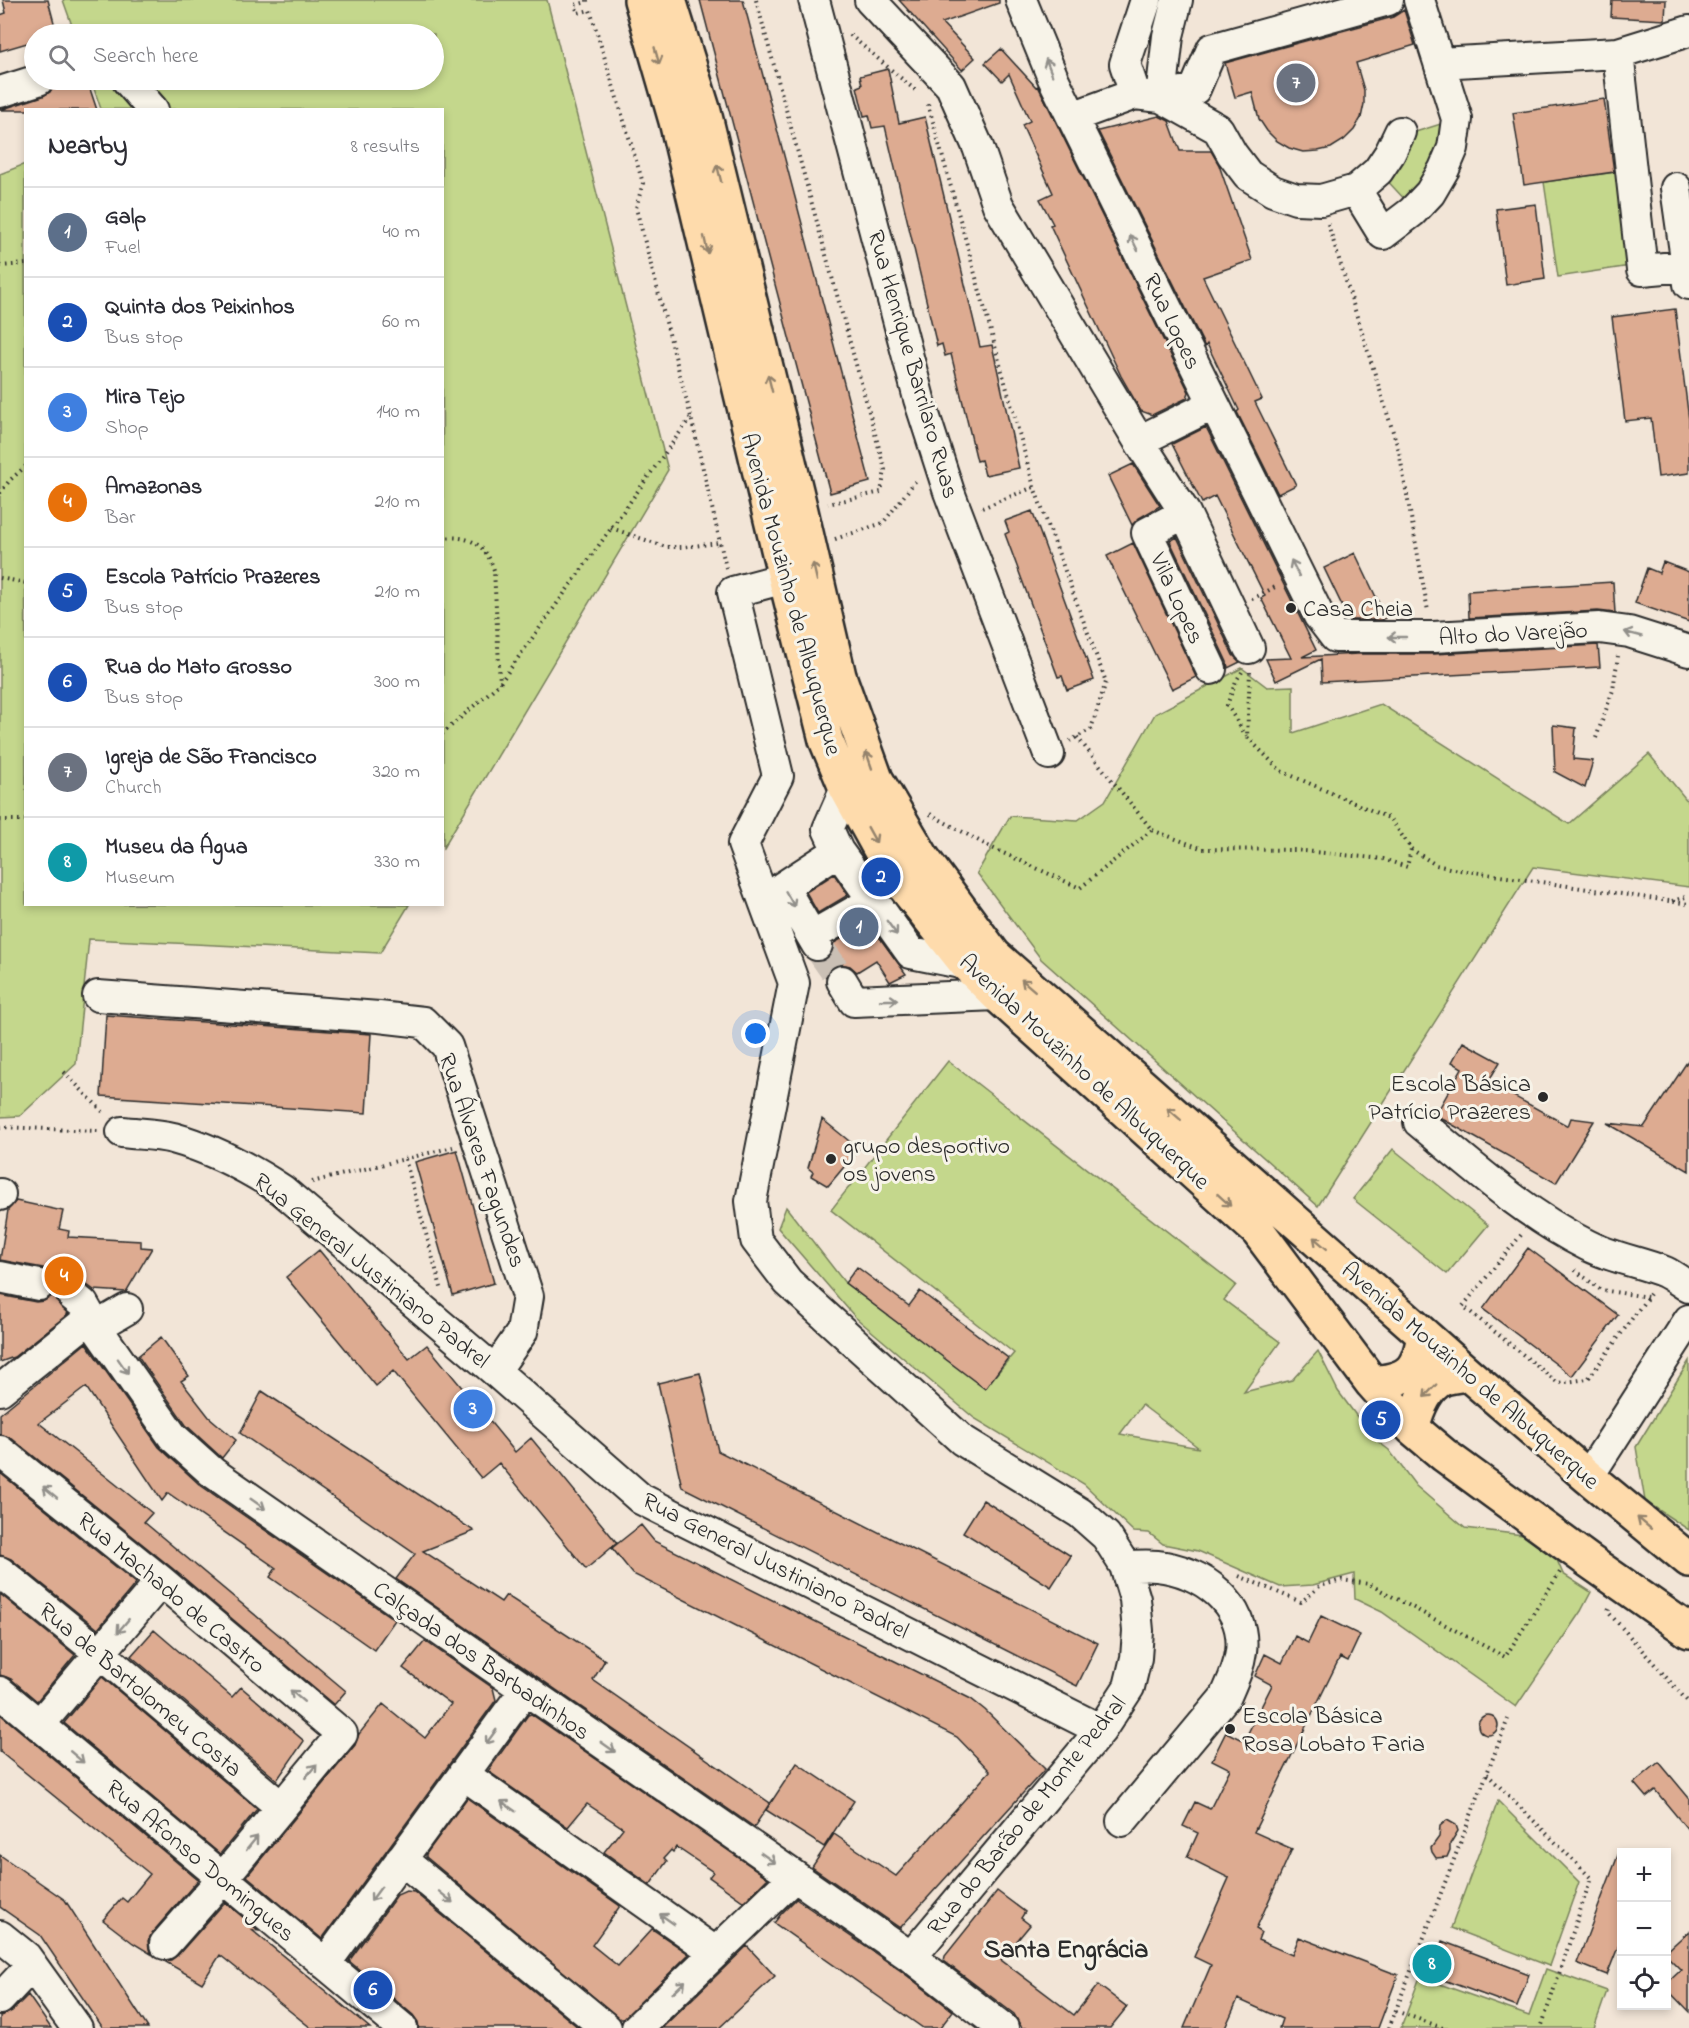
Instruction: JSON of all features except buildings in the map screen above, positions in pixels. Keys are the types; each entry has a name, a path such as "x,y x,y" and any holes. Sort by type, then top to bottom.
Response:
{"main road":[{"name":"Avenida Mouzinho de Albuquerque","path":"641,0 676,121 826,740 846,788 892,871 966,964 997,995 1258,1231 1372,1383 1412,1428 1444,1455 1689,1631"},
{"name":"Avenida Mouzinho de Albuquerque","path":"669,0 704,112 839,676 876,779 922,857 994,955 1468,1374 1588,1478 1689,1560"},
{"path":"1372,1383 1392,1381 1410,1373 1420,1357 1424,1335"},
{"path":"1412,1428 1417,1410 1427,1392 1443,1379 1468,1374"}],"street":[{"name":"Rua Henrique Barrilaro Ruas","path":"814,0 919,399 949,492 1049,754"},
{"name":"Vila Lopes","path":"870,0 951,86 978,147 998,205 1139,441 1185,513 1249,654"},
{"name":"Rua Lopes","path":"1021,0 1053,78 1072,117 1319,616 1335,637"},
{"path":"1146,0 1125,64 1148,95 1218,129 1232,154 1248,175 1273,191 1296,199 1321,200 1356,190 1378,171 1400,132"},
{"path":"1148,95 1168,36 1177,0"},
{"path":"1072,117 1148,95 1195,88 1212,50 1388,0"},
{"path":"1356,190 1383,234 1412,212 1430,193 1453,148 1457,119 1419,0"},
{"path":"1439,63 1618,52 1689,31"},
{"path":"1618,52 1642,270 1688,275 1676,188"},
{"path":"0,92 24,84"},
{"path":"136,90 151,108"},
{"path":"1139,441 1214,404"},
{"name":"Vila Lopes","path":"1185,513 1147,533 1211,669"},
{"path":"733,592 785,578"},
{"name":"Rua do Barão de Monte Pedral","path":"733,592 778,776 743,844 794,983 751,1201 756,1240 789,1282 962,1440 1080,1513 1106,1536 1125,1566 1135,1599 1138,1632 1136,1658 1129,1687 1101,1730 911,1958"},
{"name":"Alto do Varejão","path":"1335,637 1433,637 1599,628 1629,632 1689,651"},
{"path":"846,788 828,829 838,851 911,954 966,964"},
{"path":"838,851 783,887 814,941 873,901"},
{"path":"842,981 854,1001 997,995"},
{"name":"Rua Álvares Fagundes","path":"98,996 423,1022 447,1046 528,1296 522,1332 495,1371"},
{"path":"1419,1122 1550,1225 1618,1259 1677,1280"},
{"name":"Rua General Justiniano Padrel","path":"122,1132 171,1138 214,1151 251,1170 282,1190 641,1499 1101,1730"},
{"path":"0,1277 39,1285"},
{"path":"6,1379 86,1313 127,1309"},
{"name":"Calçada dos Barbadinhos","path":"86,1313 173,1437 212,1472 911,1958 1003,2028"},
{"path":"1588,1478 1689,1320"},
{"name":"Rua Machado de Castro","path":"0,1451 161,1581 342,1734 281,1807"},
{"path":"1122,1821 1226,1696 1236,1673 1241,1651 1236,1616 1226,1601 1211,1586 1192,1574 1158,1566 1125,1566"},
{"name":"Rua de Bartolomeu Costa","path":"0,1572 100,1653 281,1807"},
{"path":"39,1725 161,1581"},
{"path":"325,1964 525,1690"},
{"name":"Rua Afonso Domingues","path":"0,1692 402,2028"},
{"path":"463,1774 715,1953"},
{"path":"165,1944 281,1807"},
{"path":"401,1859 606,2028"},
{"path":"637,2028 794,1877"},
{"path":"0,1936 32,1965 77,2028"},
{"path":"0,1999 32,1965"}],"path":[{"path":"756,0 885,470 881,492 801,511"},
{"path":"587,1 575,5 578,14 590,10 643,183 636,208 691,417 719,543 733,592"},
{"path":"849,34 918,92"},
{"path":"927,99 1034,487 1106,682 1091,729 1049,754"},
{"path":"1321,200 1399,451 1433,637"},
{"path":"0,266 24,264"},
{"path":"444,732 500,683 691,417"},
{"path":"809,547 883,523 937,452"},
{"path":"0,493 24,468"},
{"path":"959,515 1034,487"},
{"path":"611,528 666,547 684,548 719,543"},
{"path":"444,538 459,537 473,542 490,558 494,570 500,683"},
{"path":"0,578 24,584"},
{"path":"1230,609 1280,585"},
{"path":"1596,738 1613,690 1618,652"},
{"path":"1247,737 1251,686 1249,654"},
{"path":"1249,654 1227,705 1247,737 1281,771 1391,819 1411,849 1436,865 1689,904"},
{"path":"1077,737 1152,830 1203,849 1295,850 1383,859 1407,867 1411,849"},
{"path":"904,827 926,812 990,847 1080,888 1152,830"},
{"path":"0,820 24,820"},
{"path":"1669,901 1689,896"},
{"path":"64,1072 122,1132"},
{"path":"0,1128 122,1132"},
{"path":"282,1190 479,1141"},
{"path":"405,1159 443,1292"},
{"path":"1523,1232 1463,1306 1558,1383 1588,1379 1648,1297 1677,1280"},
{"path":"1567,1264 1601,1290 1648,1297"},
{"path":"1230,1572 1301,1602 1320,1586 1342,1580 1369,1584 1505,1657 1560,1571"},
{"path":"1610,1604 1608,1612 1689,1703"},
{"path":"1389,2028 1508,1719"},
{"path":"1487,1774 1591,1878 1541,2028"},
{"path":"1396,2011 1443,2028"}],"green space":[{"path":"63,0 547,0 668,470 444,846 444,108 101,108 94,90 444,90 444,24 71,24"},
{"path":"1450,121 1447,139 1409,204 1381,174 1403,136"},
{"path":"24,164 24,906 408,906 380,953 89,939 76,1064 20,1116 0,1117 0,174"},
{"path":"1616,172 1630,266 1558,277 1544,182"},
{"path":"1242,668 1267,687 1293,686 1293,733 1381,704 1569,824 1649,754 1689,803 1689,887 1533,867 1318,1206 1041,959 977,873 1010,816 1078,820 1105,801 1155,714"},
{"path":"948,1061 1236,1285 1224,1300 1280,1342 1244,1392 1292,1380 1318,1351 1338,1391 1372,1437 1389,1450 1416,1486 1465,1528 1523,1535 1557,1560 1563,1574 1591,1592 1581,1611 1516,1707 1382,1612 1355,1599 1354,1574 1313,1585 1280,1587 1198,1551 1163,1544 1149,1533 1134,1532 1084,1484 974,1418 855,1317 778,1228 786,1207 845,1283 985,1388 1014,1353 831,1210","holes":["1142,1405 1199,1448 1120,1434"]},
{"path":"1393,1149 1488,1225 1447,1274 1353,1199"},
{"path":"1689,1361 1689,1530 1645,1501 1636,1447"},
{"path":"1498,1801 1579,1882 1549,1966 1451,1928"},
{"path":"1546,1969 1607,1991 1594,2028 1401,2028 1420,1977 1529,2016"}],"tunnel":[{"path":"817,945 842,981"}],"place":[{"name":"Igreja de São Francisco","path":"1296,83"},
{"name":"Casa Cheia","path":"1291,608"},
{"name":"Quinta dos Peixinhos","path":"881,877"},
{"name":"Galp","path":"859,927"},
{"name":"Escola Básica Patrício Prazeres","path":"1543,1097"},
{"name":"grupo desportivo os jovens","path":"831,1159"},
{"name":"Amazonas","path":"64,1276"},
{"name":"Mira Tejo","path":"473,1409"},
{"name":"Escola Patrício Prazeres","path":"1381,1420"},
{"name":"Escola Básica Rosa Lobato Faria","path":"1230,1729"},
{"name":"Museu da Água","path":"1432,1964"},
{"name":"Rua do Mato Grosso","path":"373,1990"}],"district":[{"name":"Santa Engrácia","path":"1066,1948"}]}
